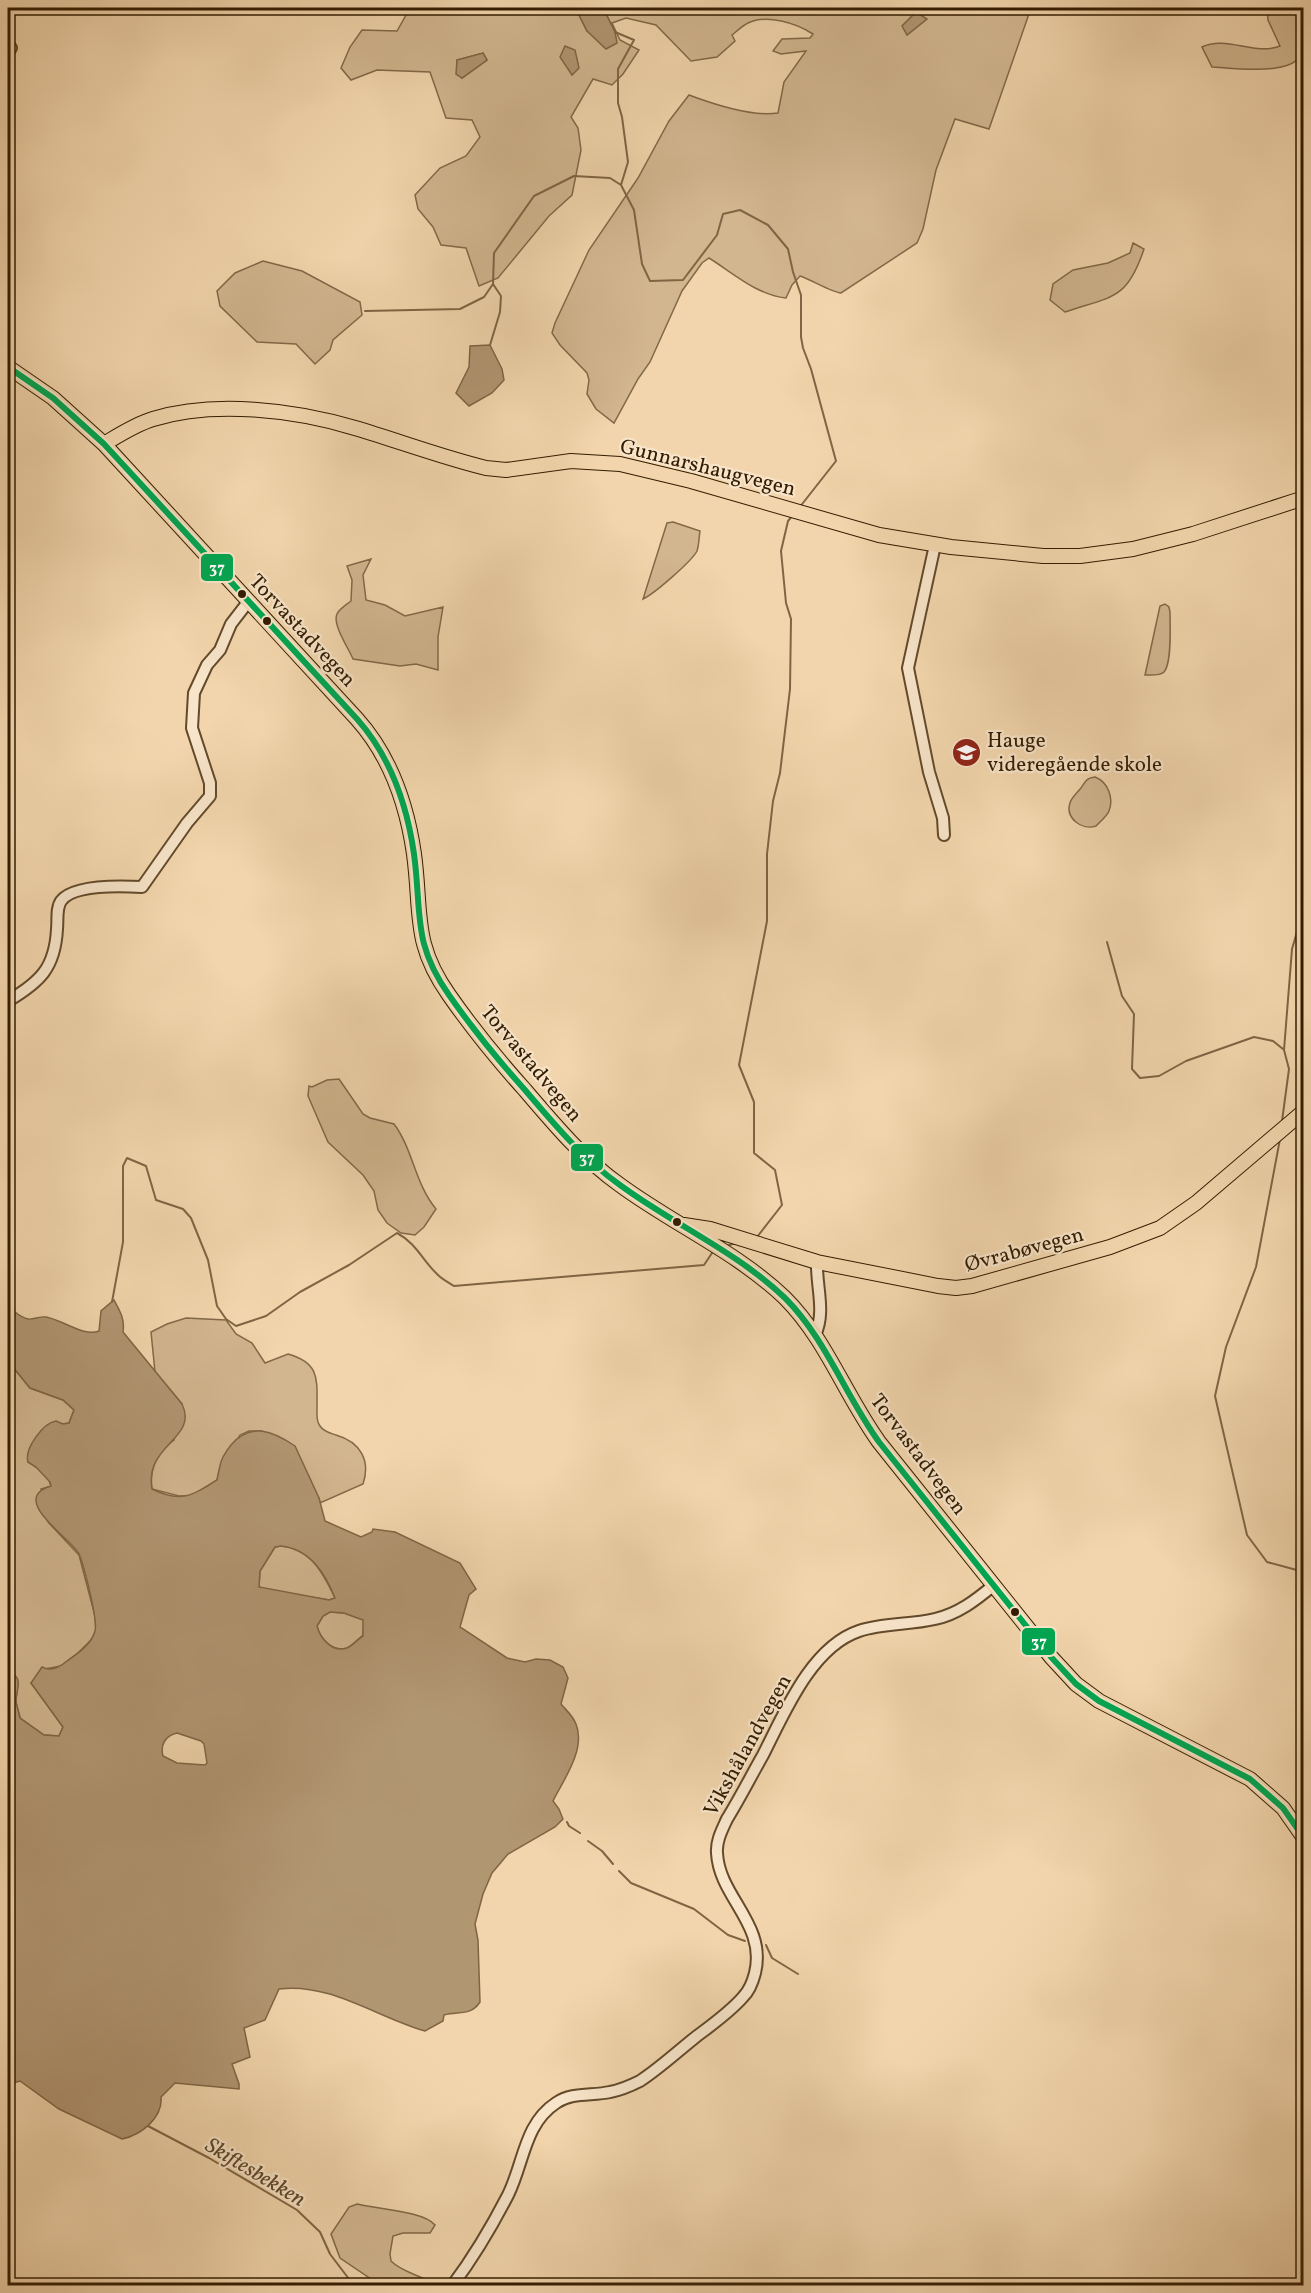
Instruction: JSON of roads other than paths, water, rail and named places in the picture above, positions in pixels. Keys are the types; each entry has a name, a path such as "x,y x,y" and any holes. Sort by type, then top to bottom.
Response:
{"main road":[{"name":"Torvastadvegen","path":"8,367 53,398 104,444 365,728 383,754 397,785 412,842 422,941 431,966 449,996 515,1079 586,1157 619,1185 772,1287 797,1311 815,1335 871,1431 1051,1657 1084,1690 1099,1701 1250,1779 1283,1808 1304,1838"},
{"name":"Gunnarshaugvegen","path":"104,444 152,419 171,415 225,410 283,413 317,418 355,428 486,468 506,470 571,461 620,464 650,469 879,534 935,545 1043,556 1112,553 1193,534 1304,498"},
{"name":"Øvrabøvegen","path":"681,1225 710,1229 817,1262 956,1288 987,1283 1150,1233 1180,1216 1304,1111"}],"street":[{"path":"935,545 908,668 923,749 943,818 944,835"},
{"path":"8,1001 38,982 52,960 57,941 58,907 62,900 69,895 93,889 116,886 142,887 187,823 210,796 210,783 192,728 194,693 203,672 220,650 231,624 248,602"},
{"path":"815,1335 821,1317 816,1280 817,1262"},
{"name":"Vikshålandvegen","path":"452,2286 509,2193 531,2130 543,2114 557,2102 568,2097 608,2093 640,2081 725,2015 750,1987 756,1966 754,1936 722,1875 717,1859 717,1843 727,1819 807,1674 831,1648 856,1632 870,1628 935,1620 950,1615 967,1606 994,1585"}],"waterway":[{"path":"615,32 634,40 618,69 618,103 628,162 621,185"},
{"path":"365,311 460,309 484,297 493,284 494,253 534,196 574,176 610,178 621,185 634,210 642,264 650,281 683,280 717,235 723,214 740,210 768,225 788,249 801,295 803,348 836,461 799,508"},
{"path":"490,345 500,312 501,296 493,284"},
{"path":"757,1237 782,1205 775,1170 754,1153 754,1102 739,1065 767,921 767,854 790,689 791,619 786,603 781,551 788,521 793,515"},
{"path":"1282,1121 1289,1069 1284,1050 1292,949 1304,908"},
{"path":"1107,942 1122,996 1134,1014 1132,1069 1140,1078 1159,1076 1186,1061 1254,1037 1273,1041 1283,1049"},
{"path":"1280,1139 1256,1267 1226,1347 1215,1396 1247,1535 1267,1562 1304,1572"},
{"path":"112,1302 123,1242 123,1166 127,1158 146,1166 156,1200 183,1209 191,1218 208,1260 217,1306 226,1319 236,1326 266,1316 300,1292 349,1265 397,1233 414,1247 438,1275 454,1286 704,1265 714,1250"},
{"path":"725,1246 737,1243"},
{"path":"567,1822 580,1833"},
{"path":"588,1841 602,1851 613,1864"},
{"path":"619,1871 631,1883 694,1909 728,1935 745,1941"},
{"path":"766,1945 772,1958 798,1974"},
{"name":"Skiftesbekken","path":"148,2126 209,2158 297,2210 320,2232 330,2254 356,2286"}],"place":[{"name":"Hauge videregående skole","path":"966,752"}]}
